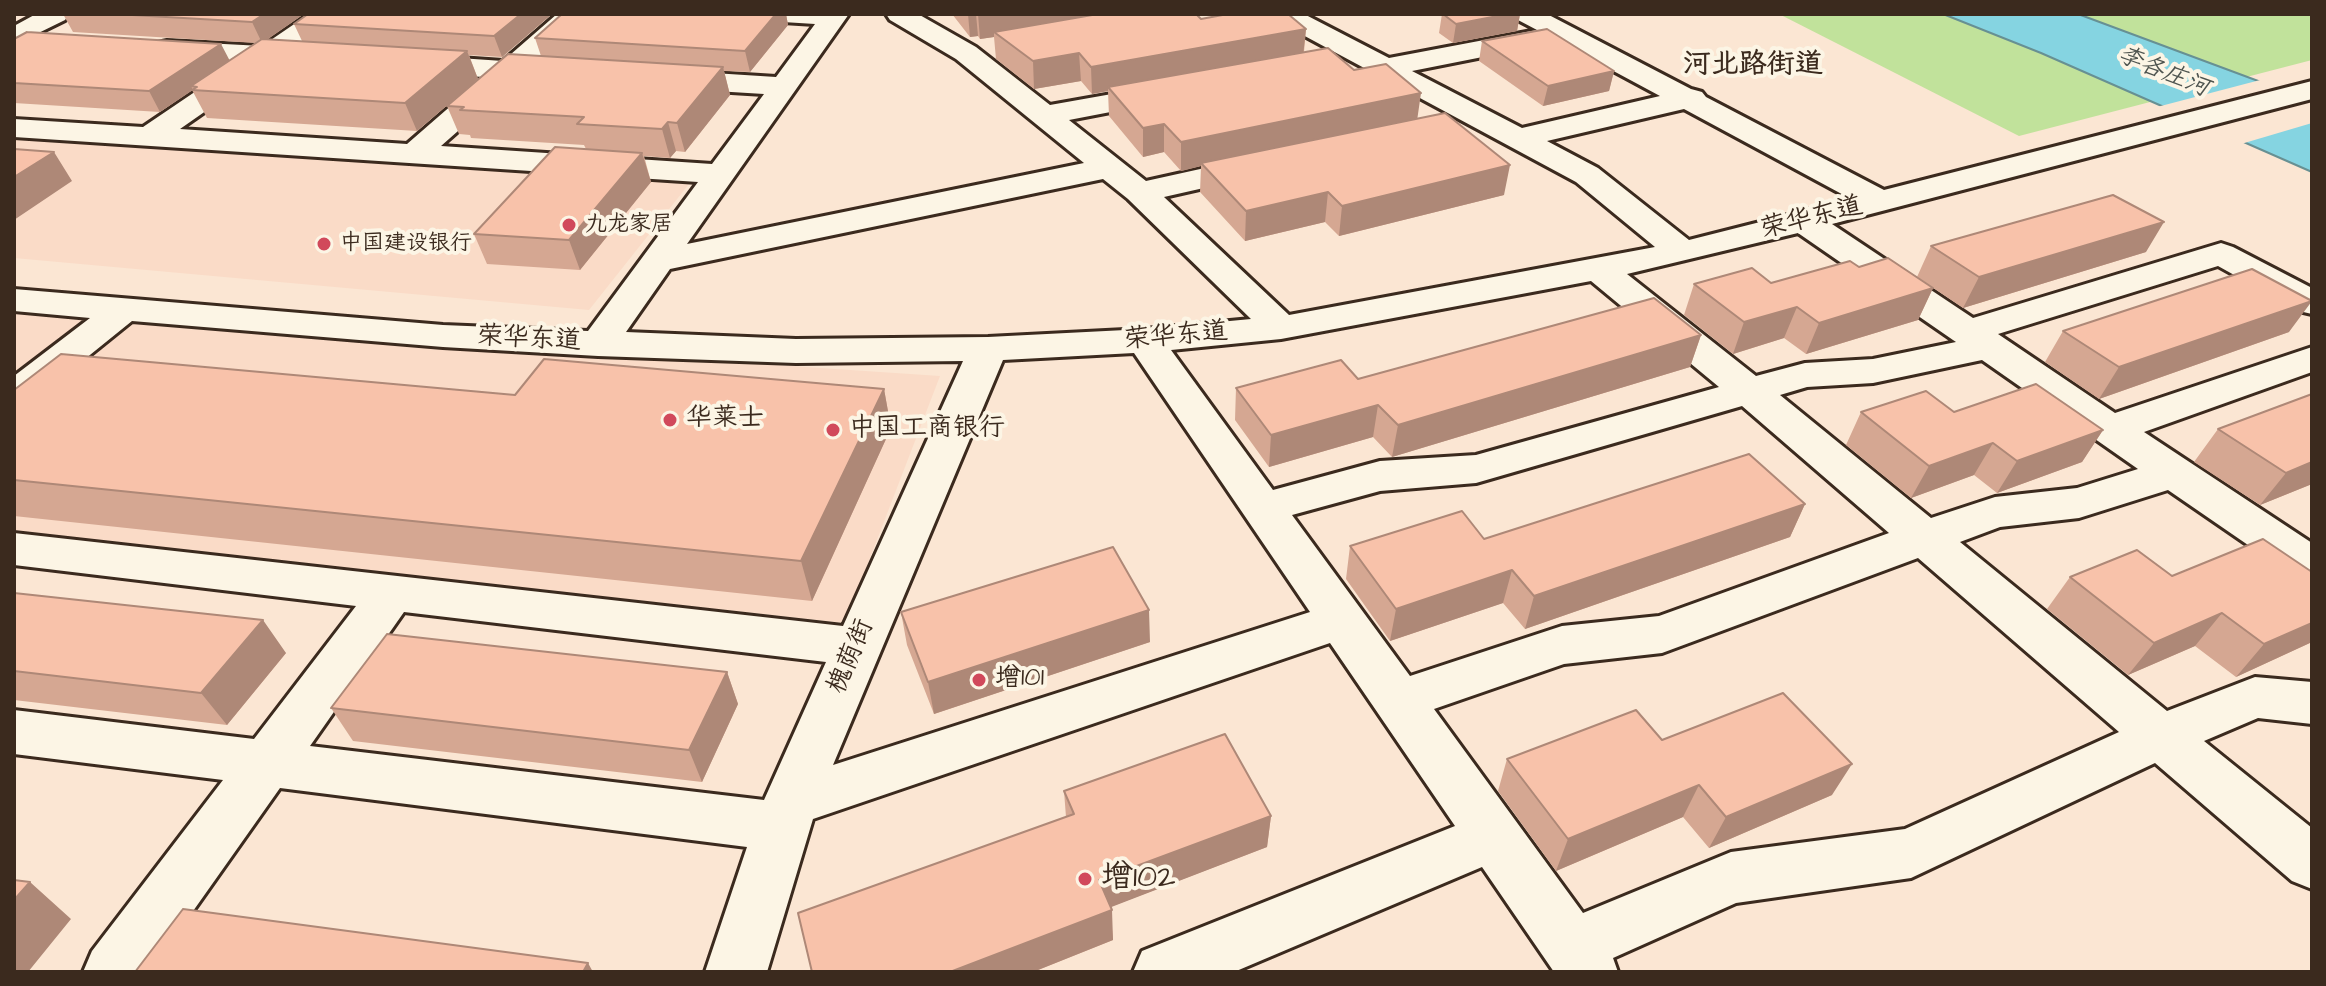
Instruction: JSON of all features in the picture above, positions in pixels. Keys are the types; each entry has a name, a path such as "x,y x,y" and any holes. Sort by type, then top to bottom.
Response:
{"street":[{"path":"14,38 56,14"},
{"path":"149,137 327,14"},
{"path":"414,154 573,14"},
{"path":"783,14 835,15"},
{"path":"899,14 981,51 1042,116 1140,192 1281,328"},
{"path":"1284,14 1587,175 1683,252"},
{"path":"1527,14 1692,98 1882,202"},
{"path":"598,344 835,15"},
{"path":"1317,65 1375,62 1564,33"},
{"path":"14,38 62,42"},
{"path":"141,47 328,58"},
{"path":"389,62 571,73"},
{"path":"632,77 783,86"},
{"path":"1042,116 1195,88"},
{"name":"荣华东道","path":"14,300 443,336 598,344 796,351 988,349 1145,341 1281,328 1683,252 2307,92"},
{"path":"1519,138 1692,98"},
{"path":"1434,130 1481,120"},
{"path":"14,128 720,174"},
{"path":"1140,192 1295,159"},
{"path":"658,261 1109,168"},
{"path":"1804,221 2173,473 2301,547"},
{"path":"1262,508 1380,476 1476,469 1747,389 1805,375 1873,371 1978,340 2221,254 2312,303"},
{"path":"1598,269 1747,389 2312,863"},
{"path":"14,396 124,309"},
{"path":"1145,341 1581,960 1731,878 1911,853 2159,737 2255,697 2312,703"},
{"name":"槐荫街","path":"736,972 785,815 988,349"},
{"path":"2110,429 2312,359"},
{"path":"1398,701 1562,645 1662,634 1995,512 2079,503 2173,473"},
{"path":"14,549 856,647"},
{"path":"114,972 392,593"},
{"path":"14,732 267,763 785,815 1342,620"},
{"path":"1164,972 1494,836"}],"shaded area":[{"path":"14,137 689,184 589,310 14,258"},
{"path":"14,314 940,376 845,623 14,532"}],"green space":[{"path":"1779,14 2312,14 2312,60 2019,136"}],"water":[{"name":"李各庄河","path":"1943,14 2078,14 2312,101 2312,172 2041,53"}],"pier":[{"path":"2264,79 2312,99 2312,123 2241,144 2157,107"}],"building":[{"path":"115,14 264,14 252,22"},
{"path":"308,14 521,14 494,36 294,24"},
{"path":"562,14 776,14 745,51 535,38"},
{"path":"1098,14 1196,14 1201,19 1228,14 1288,14 1306,29 1091,67 1079,53 1033,61 994,32"},
{"path":"1443,14 1508,14 1456,24"},
{"path":"1547,29 1614,71 1548,86 1482,41"},
{"path":"27,32 221,44 149,91 14,83 14,39"},
{"path":"262,39 467,51 405,103 192,90 197,87 191,86"},
{"path":"1328,48 1354,70 1386,64 1421,93 1181,142 1164,124 1143,128 1108,87"},
{"path":"508,54 723,67 677,123 668,122 662,129 577,124 584,117 460,110 464,107 447,106"},
{"path":"1445,113 1510,165 1342,206 1328,192 1246,211 1201,163"},
{"path":"555,147 642,153 569,240 474,234"},
{"path":"14,149 54,152 14,177"},
{"path":"2113,195 2164,222 1979,277 1931,246"},
{"path":"1888,258 1933,288 1819,323 1797,307 1744,322 1694,284 1752,268 1771,283 1850,261 1859,267"},
{"path":"2252,269 2312,301 2119,367 2063,331"},
{"path":"1654,298 1701,335 1398,425 1378,405 1271,435 1236,388 1341,360 1358,379"},
{"path":"61,354 515,395 544,359 884,389 801,561 14,480 14,390"},
{"path":"2036,384 2103,430 2017,461 1993,443 1929,466 1861,412 1926,391 1954,412"},
{"path":"2312,394 2312,462 2286,473 2218,429"},
{"path":"1749,454 1805,504 1534,596 1512,570 1396,609 1350,546 1462,511 1484,539"},
{"path":"2263,539 2312,572 2312,623 2264,644 2222,613 2154,643 2070,577 2137,550 2172,576"},
{"path":"1113,547 1149,610 928,682 901,612"},
{"path":"14,593 263,620 201,693 14,671"},
{"path":"387,634 727,672 689,750 331,708"},
{"path":"1783,693 1852,764 1726,817 1699,785 1568,839 1507,759 1636,710 1662,740"},
{"name":"增102","path":"1225,734 1271,816 1099,880 1112,910 950,972 812,972 798,913 1074,814 1064,791"},
{"path":"14,880 30,882 14,900"},
{"path":"183,909 588,963 583,972 135,972"}],"place":[{"name":"九龙家居","path":"569,225"},
{"name":"中国建设银行","path":"324,244"},
{"name":"华莱士","path":"670,420"},
{"name":"中国工商银行","path":"833,430"},
{"name":"增101","path":"979,680"},
{"name":"增102","path":"1085,879"}],"district":[{"name":"河北路街道","path":"1753,66"}]}
